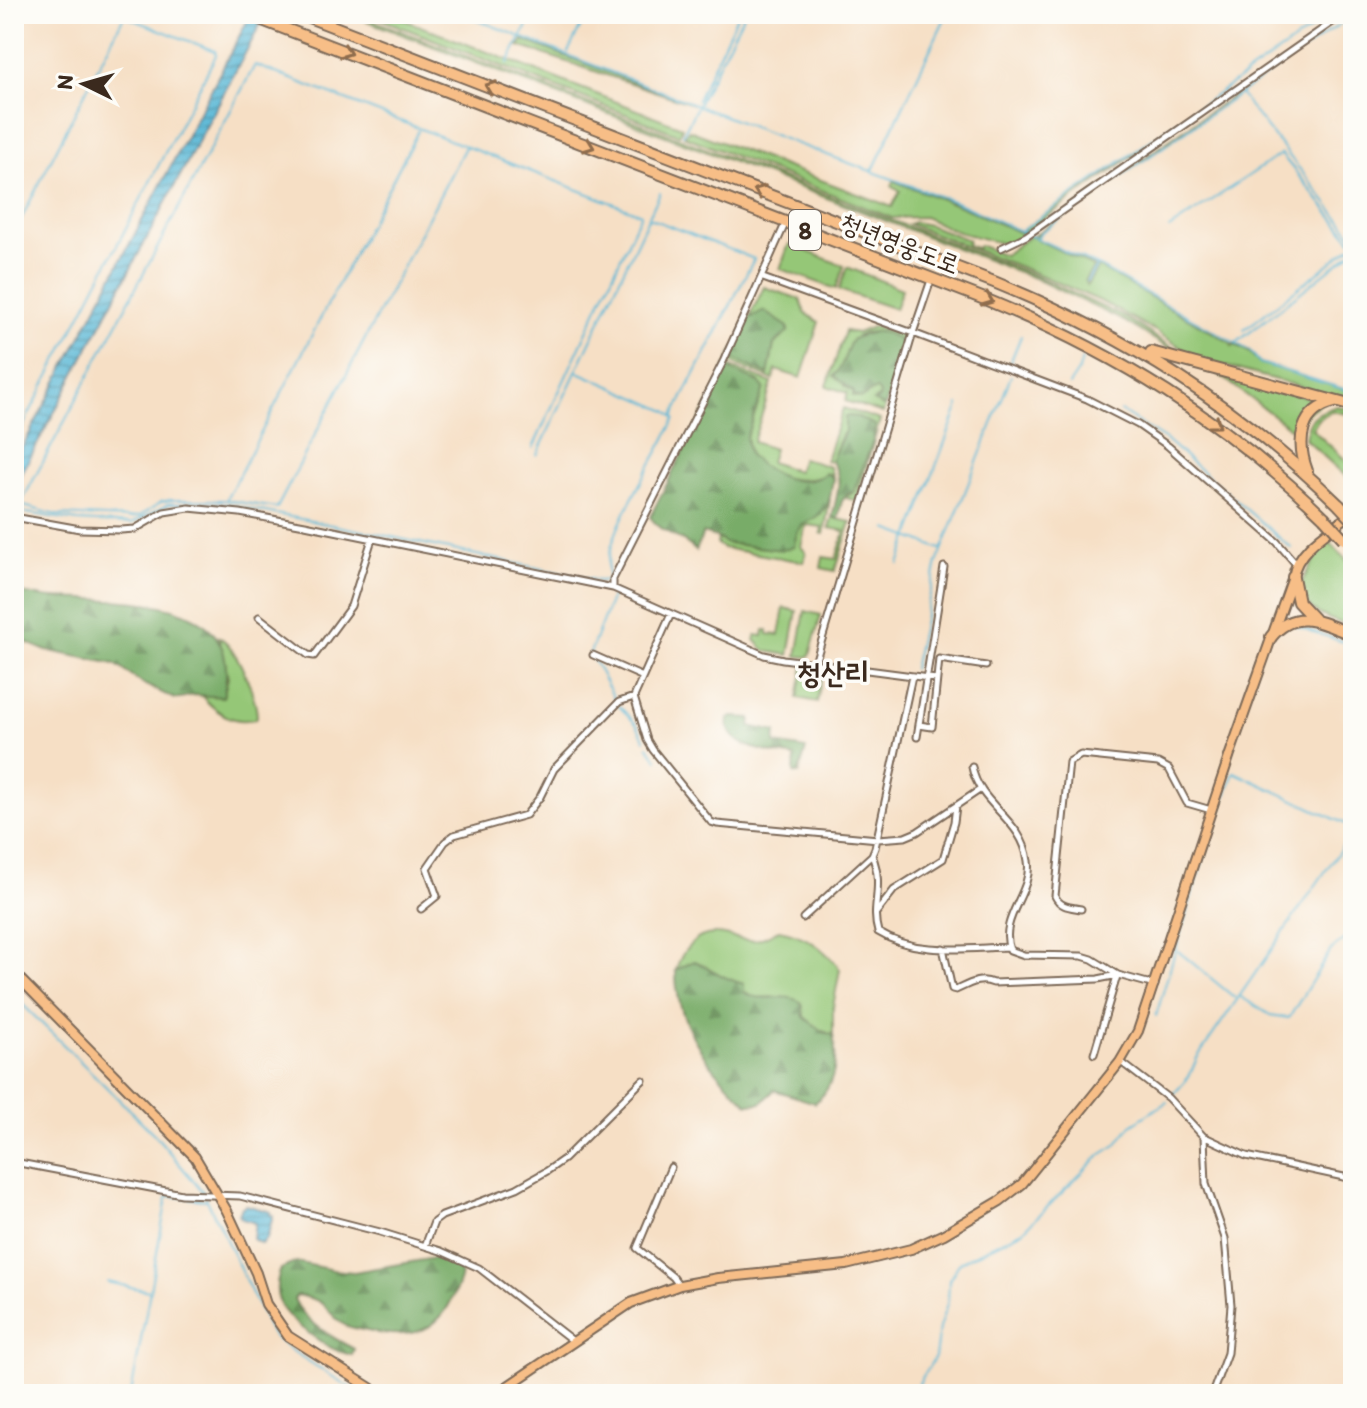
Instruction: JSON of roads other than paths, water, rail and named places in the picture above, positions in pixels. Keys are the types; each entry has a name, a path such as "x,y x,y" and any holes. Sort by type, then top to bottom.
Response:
{"highway":[{"name":"청년영웅도로","path":"247,14 1062,332 1174,395 1256,455 1349,542"},
{"name":"청년영웅도로","path":"301,14 994,282 1112,336 1216,400 1308,475 1353,520"},
{"path":"1112,336 1163,357 1353,406"},
{"path":"1308,475 1301,448 1305,421 1314,411 1337,402"},
{"path":"1293,577 1298,602 1315,620"},
{"path":"1271,637 1288,621 1300,618 1315,620 1353,635"}],"main road":[{"path":"481,1394 499,1393 631,1303 680,1285 846,1265 911,1249 944,1234 1022,1184 1120,1062 1138,1031 1293,577 1295,563 1353,513"},
{"path":"14,973 195,1157 219,1195 256,1273 266,1304 288,1336 380,1394"}],"street":[{"path":"1001,248 1026,236 1344,14"},
{"path":"613,588 613,579 723,362 786,222"},
{"path":"763,278 1087,399 1138,425 1168,446 1277,542 1295,563"},
{"path":"815,663 931,279"},
{"path":"14,517 80,529 121,530 135,529 164,512 189,508 240,513 613,588 764,655 936,679"},
{"path":"259,617 308,655 314,656 351,606 372,539"},
{"path":"917,737 944,567"},
{"path":"671,614 634,697 647,740 711,822 878,839 905,837 981,789"},
{"path":"593,655 643,677"},
{"path":"919,725 932,727 939,659 986,666"},
{"path":"803,918 872,855 912,676"},
{"path":"421,909 437,896 427,868 445,842 462,832 526,815 540,797 554,769 568,753 619,702 634,697"},
{"path":"1081,909 1065,906 1055,896 1069,762 1081,755 1158,763 1169,769 1187,803 1212,811"},
{"path":"972,767 974,779 981,789 1016,827 1028,858 1027,884 1014,906 1009,947"},
{"path":"876,914 894,890 943,859 956,806"},
{"path":"872,855 879,872 876,914 878,932 883,935 914,947 1009,947 1015,953 1024,955 1092,959 1118,975 1155,986"},
{"path":"943,948 952,989 956,990 971,982 987,980 993,983 1098,979 1118,975"},
{"path":"1094,1054 1118,975"},
{"path":"1120,1062 1168,1098 1204,1137 1246,1156 1353,1179"},
{"path":"425,1246 434,1222 442,1216 517,1188 564,1159 643,1080"},
{"path":"1204,1137 1206,1184 1225,1238 1231,1305 1227,1353 1212,1394"},
{"path":"14,1162 205,1196 240,1196 425,1246 466,1260 479,1268 573,1341"},
{"path":"671,1167 637,1248 680,1285"}],"water":[{"path":"251,14 266,14 14,488 14,463"},
{"path":"246,1205 271,1212 273,1216 267,1238 261,1244 253,1239 255,1223 239,1215"}],"waterway":[{"path":"14,24 19,14"},
{"path":"14,443 216,55 215,51 119,14"},
{"path":"462,14 958,203 1100,267 1250,351 1260,363 1353,392"},
{"path":"508,63 533,14"},
{"path":"568,52 587,14"},
{"path":"697,100 738,14"},
{"path":"683,134 744,14"},
{"path":"873,170 947,14"},
{"path":"1022,230 1333,14"},
{"path":"1038,238 1040,233 1353,15"},
{"path":"14,233 124,16"},
{"path":"465,147 277,508 226,500 170,500 130,518 57,515 20,505 255,65 641,214 533,448"},
{"path":"1240,94 1353,236"},
{"path":"227,498 418,131"},
{"path":"1169,229 1281,154 1353,242"},
{"path":"537,455 660,193"},
{"path":"649,218 754,259 674,415"},
{"path":"1244,330 1353,245"},
{"path":"1236,343 1353,251"},
{"path":"1087,281 1096,267"},
{"path":"1010,363 1021,336"},
{"path":"1069,385 1082,359"},
{"path":"576,371 667,411 675,418 621,521 608,562 609,579"},
{"path":"913,669 937,563 1011,376"},
{"path":"899,564 959,405"},
{"path":"1120,411 1166,440 1291,548"},
{"path":"14,511 78,521 131,524 169,504 224,504 599,581 609,580"},
{"path":"887,529 941,549"},
{"path":"613,594 590,653 616,702"},
{"path":"1296,626 1353,645"},
{"path":"619,706 637,725 645,740"},
{"path":"648,746 658,760"},
{"path":"1156,1016 1196,881 1234,772 1350,826 1353,831"},
{"path":"1171,1097 1189,1077 1197,1058 1353,831"},
{"path":"1241,997 1270,1015 1289,1018 1331,950 1353,933"},
{"path":"1178,951 1235,998"},
{"path":"14,996 155,1135 203,1192"},
{"path":"14,1050 22,1007"},
{"path":"923,1394 919,1383 935,1357 939,1328 948,1301 949,1280 960,1262 1023,1231 1100,1155 1116,1145 1131,1125 1167,1102"},
{"path":"131,1394 167,1198 205,1200"},
{"path":"206,1198 272,1335 360,1394"},
{"path":"14,1263 18,1264"},
{"path":"107,1282 149,1291"}],"district":[{"name":"청산리","path":"833,672"}]}
